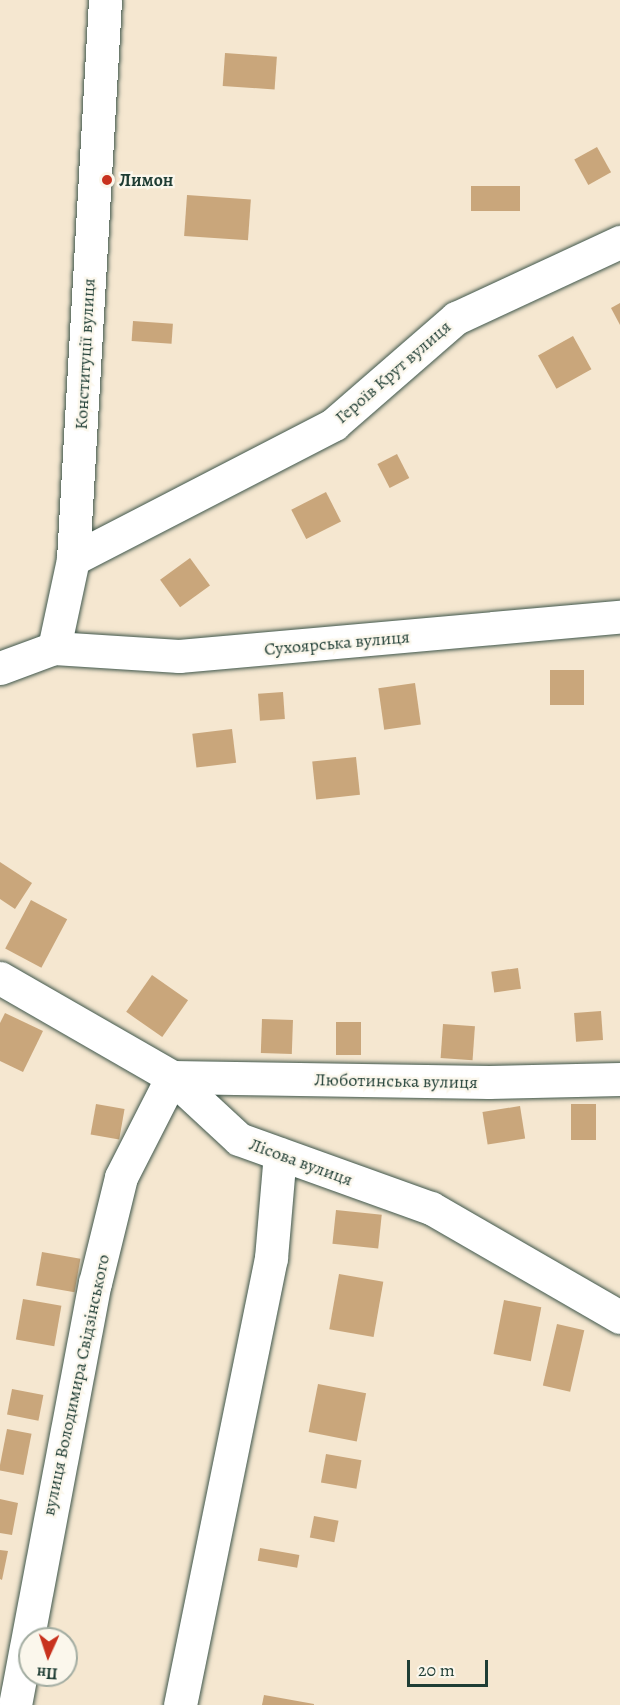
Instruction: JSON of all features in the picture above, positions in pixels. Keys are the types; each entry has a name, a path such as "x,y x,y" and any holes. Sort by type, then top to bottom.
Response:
{"street":[{"name":"Конституції вулиця","path":"54,648 73,559 105,0"},
{"name":"Героїв Крут вулиця","path":"73,559 334,424 456,318 620,242"},
{"name":"Сухоярська вулиця","path":"54,648 179,656 620,617"},
{"path":"0,668 54,648"},
{"name":"Лісова вулиця","path":"0,978 172,1077 239,1139 431,1208 620,1317"},
{"name":"Люботинська вулиця","path":"172,1077 489,1082 620,1079"},
{"name":"вулиця Володимира Свідзінського","path":"15,1705 90,1306 121,1177 172,1077"},
{"path":"180,1705 271,1258 279,1154"}],"building":[{"path":"225,53 277,57 275,90 223,86"},
{"path":"597,147 611,172 588,185 574,160"},
{"path":"471,186 520,186 520,211 471,211"},
{"path":"187,195 251,199 248,240 184,236"},
{"path":"620,303 620,325 611,308"},
{"path":"133,321 173,324 172,344 132,341"},
{"path":"573,336 591,369 556,389 538,355"},
{"path":"397,454 409,478 390,488 377,464"},
{"path":"326,492 341,521 306,539 291,510"},
{"path":"190,558 210,586 180,607 160,580"},
{"path":"550,670 584,670 584,705 550,705"},
{"path":"415,683 421,725 384,730 378,688"},
{"path":"283,692 285,719 260,721 258,694"},
{"path":"232,729 236,763 196,768 192,734"},
{"path":"356,757 360,795 316,799 312,762"},
{"path":"0,862 32,883 15,909 0,899"},
{"path":"31,900 67,919 41,968 5,949"},
{"path":"518,968 521,989 494,993 491,972"},
{"path":"152,975 188,1000 162,1037 126,1012"},
{"path":"601,1011 603,1040 576,1042 574,1013"},
{"path":"5,1013 43,1031 23,1072 0,1061 0,1023"},
{"path":"262,1019 293,1020 292,1054 261,1053"},
{"path":"336,1022 361,1022 361,1055 336,1055"},
{"path":"443,1024 475,1026 473,1060 441,1058"},
{"path":"96,1104 125,1109 119,1140 91,1135"},
{"path":"571,1104 596,1104 596,1140 571,1140"},
{"path":"520,1106 525,1139 488,1145 482,1112"},
{"path":"336,1210 382,1215 378,1249 332,1244"},
{"path":"42,1252 80,1259 75,1292 36,1285"},
{"path":"339,1274 383,1282 374,1337 329,1329"},
{"path":"23,1299 61,1306 54,1346 16,1339"},
{"path":"504,1300 541,1307 531,1361 494,1354"},
{"path":"557,1324 584,1330 570,1392 543,1385"},
{"path":"318,1384 366,1393 357,1441 309,1432"},
{"path":"12,1389 43,1395 38,1421 7,1415"},
{"path":"7,1429 32,1434 24,1475 0,1470"},
{"path":"326,1454 361,1460 356,1489 321,1483"},
{"path":"0,1499 18,1503 12,1535 0,1533"},
{"path":"314,1516 339,1521 334,1542 310,1538"},
{"path":"260,1548 299,1555 297,1568 258,1561"},
{"path":"0,1550 8,1551 2,1580 0,1579"},
{"path":"264,1695 314,1704 314,1705 262,1705"}],"place":[{"name":"Лимон","path":"107,180"}]}
